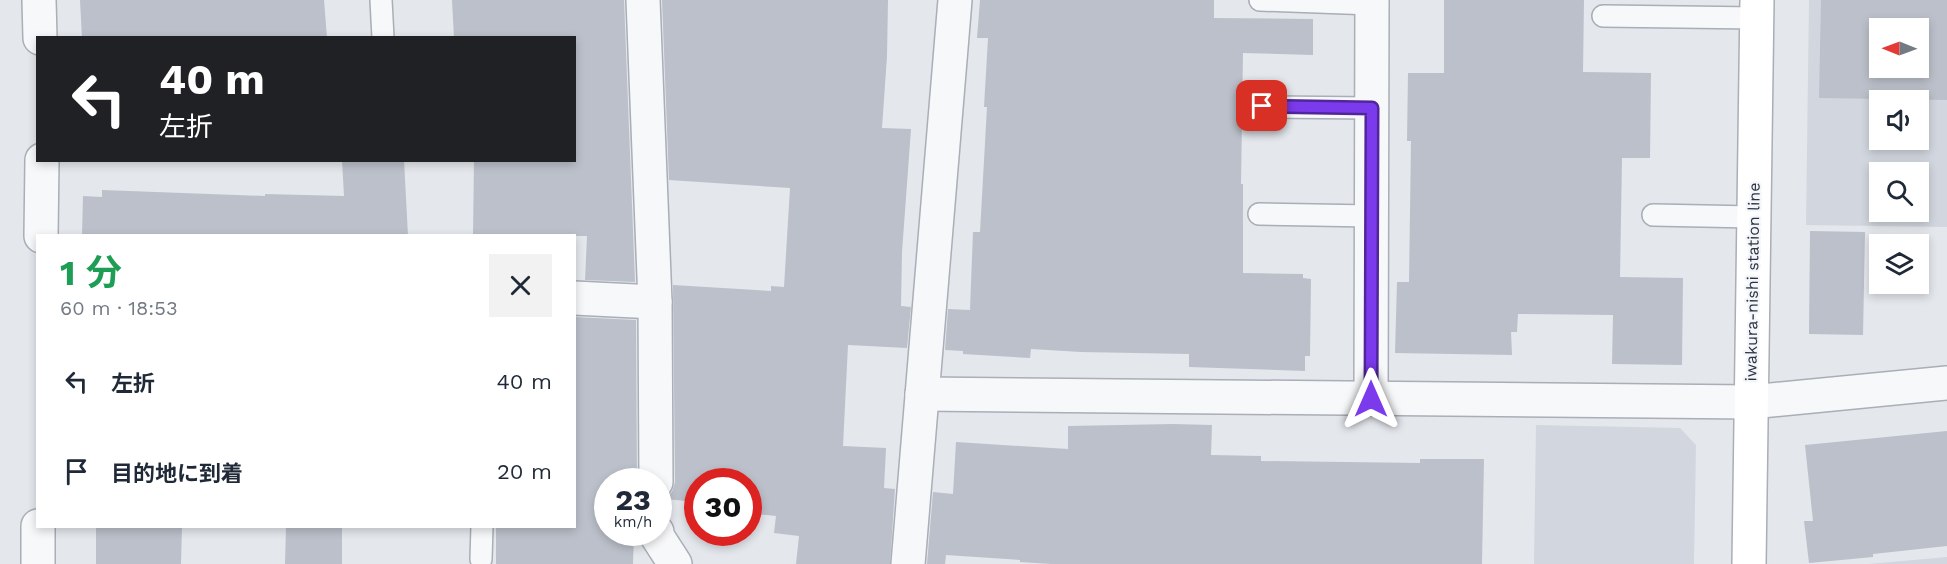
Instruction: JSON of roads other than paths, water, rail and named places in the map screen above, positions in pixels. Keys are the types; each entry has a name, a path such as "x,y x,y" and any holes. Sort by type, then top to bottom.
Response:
{"main road":[{"name":"iwakura-nishi station line","path":"1749,564 1757,9"}],"street":[{"path":"39,0 40,36"},
{"path":"643,0 655,302 656,468"},
{"path":"908,564 955,0"},
{"path":"1371,399 1372,2"},
{"path":"42,162 42,234"},
{"path":"576,298 655,302"},
{"path":"922,394 1751,402 1947,383"},
{"path":"38,528 38,564"},
{"path":"665,546 675,564"}],"lane":[{"path":"381,0 383,36"},
{"path":"1260,0 1372,2"},
{"path":"1603,16 1757,9"},
{"path":"1262,106 1372,108"},
{"path":"1259,214 1371,216"},
{"path":"1653,215 1753,217"},
{"path":"481,559 482,528"}]}
